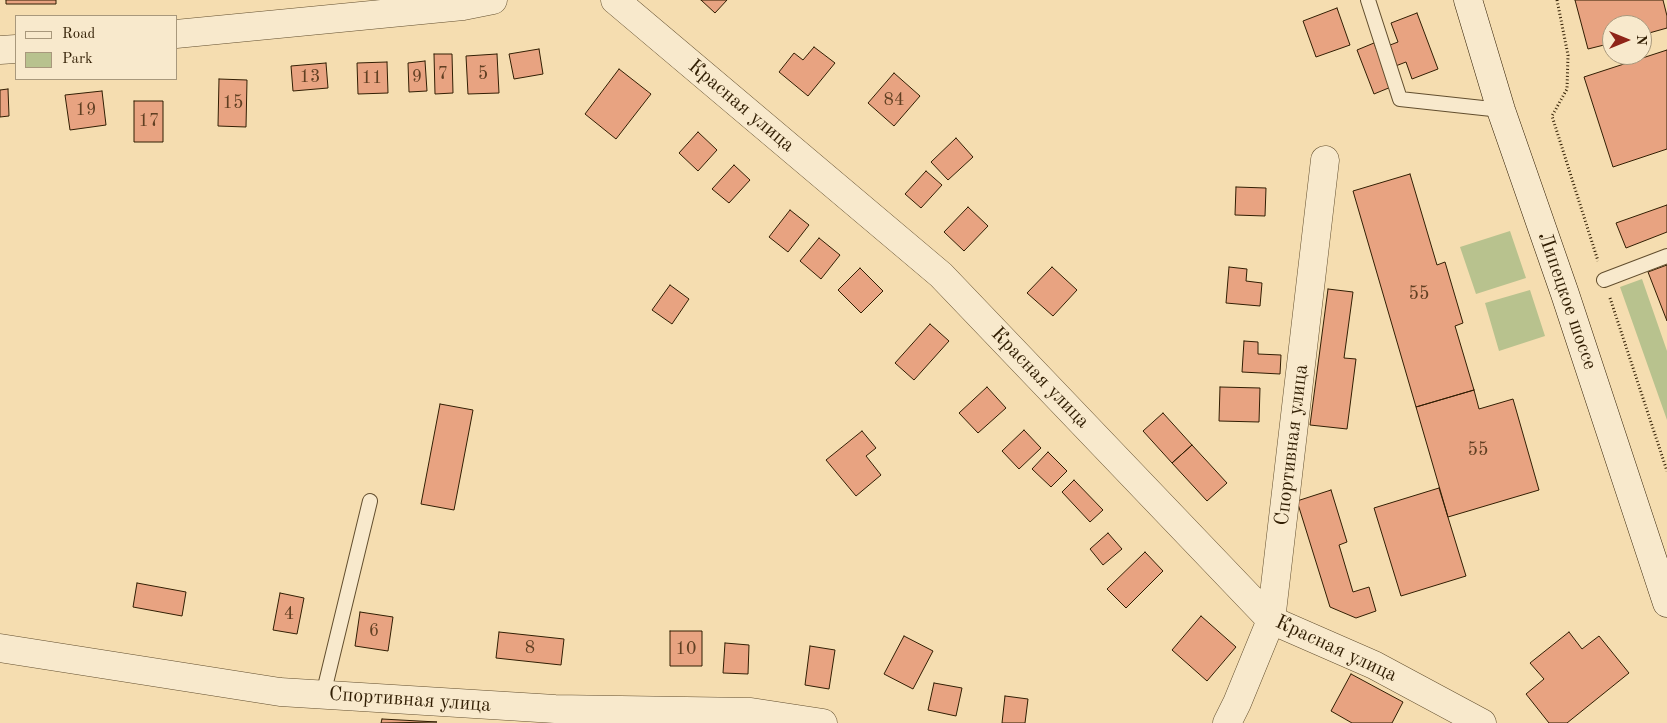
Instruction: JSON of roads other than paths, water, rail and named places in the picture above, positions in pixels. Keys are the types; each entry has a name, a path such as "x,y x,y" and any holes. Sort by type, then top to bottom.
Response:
{"street":[{"path":"178,34 463,6 493,0"},
{"name":"Красная улица","path":"615,0 941,275 1271,620 1374,665 1482,723"},
{"name":"Липецкое шоссе","path":"1468,0 1501,110 1662,566 1667,602"},
{"path":"0,50 15,49"},
{"name":"Спортивная улица","path":"1228,723 1271,620 1299,444 1330,160"},
{"name":"Спортивная улица","path":"0,648 280,692 555,709 751,712 823,723"}],"lane":[{"path":"1368,0 1400,99 1501,110"},
{"path":"1604,280 1667,256"},
{"path":"322,695 370,501"}]}
